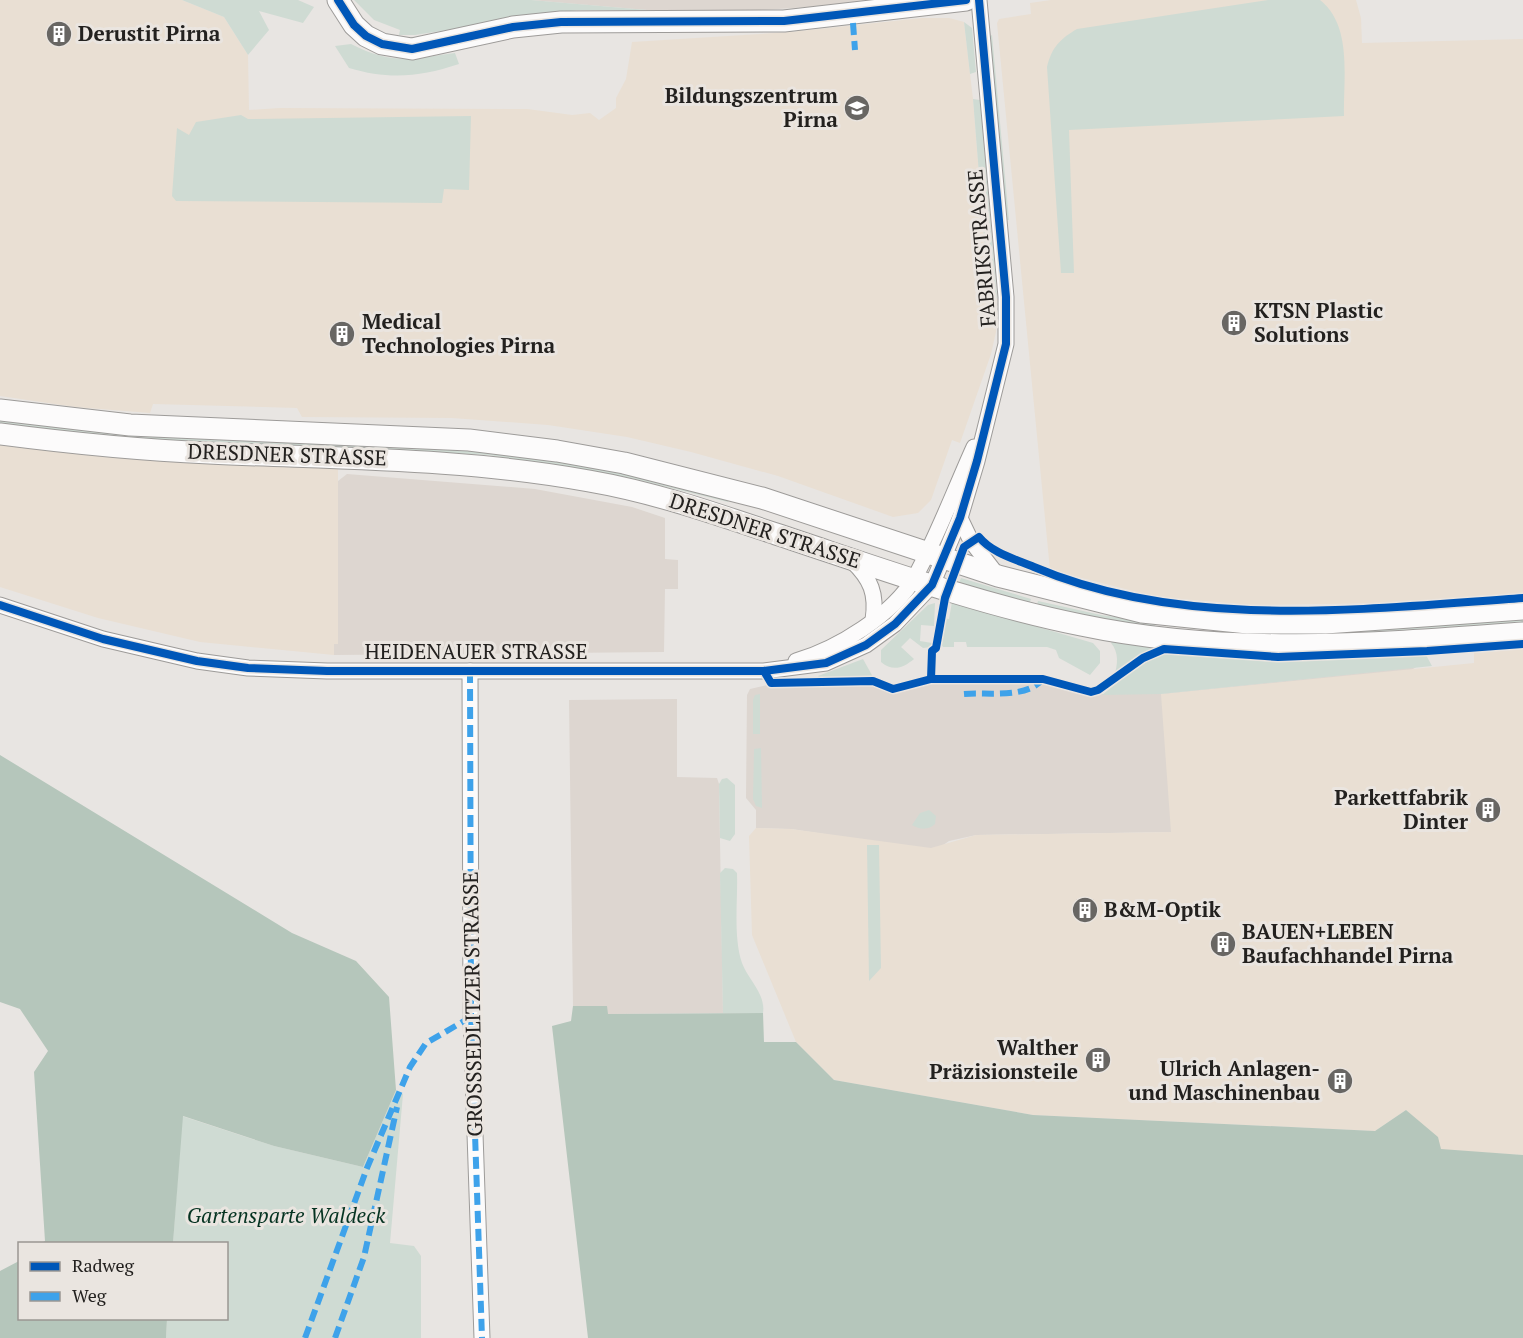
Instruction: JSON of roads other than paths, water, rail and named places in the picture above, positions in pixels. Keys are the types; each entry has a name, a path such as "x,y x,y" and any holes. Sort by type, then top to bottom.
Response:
{"main road":[{"path":"338,0 354,25 366,36 382,44 412,49 513,27 561,22 784,21 966,0"},
{"name":"DRESDNER STRASSE","path":"0,410 130,425 469,440 557,451 624,464 762,498 998,576 1142,612 1248,623 1325,623 1523,609"},
{"name":"DRESDNER STRASSE","path":"0,434 130,448 418,461 529,471 629,488 686,504 923,582 1078,625 1179,641 1240,645 1336,646 1523,633"}],"street":[{"name":"FABRIKSTRASSE","path":"934,554 960,518 977,461 1008,330 979,0"},
{"name":"FABRIKSTRASSE","path":"934,554 987,417"},
{"path":"960,518 971,541 998,576"},
{"path":"923,582 934,554"},
{"path":"850,558 871,583 875,604 873,620"},
{"name":"HEIDENAUER STRASSE","path":"764,670 823,651 844,640 923,582"},
{"name":"HEIDENAUER STRASSE","path":"0,605 103,639 220,664 305,671 764,670 826,663 866,645 895,624 923,582"},
{"name":"GROSSSEDLITZER STRASSE","path":"470,670 471,1017 482,1338"}],"place":[{"name":"Derustit Pirna","path":"59,34"},
{"name":"Bildungszentrum Pirna","path":"857,108"},
{"name":"KTSN Plastic Solutions","path":"1234,323"},
{"name":"Medical Technologies Pirna","path":"342,334"},
{"name":"Parkettfabrik Dinter","path":"1488,810"},
{"name":"B&M-Optik","path":"1085,910"},
{"name":"BAUEN+LEBEN Baufachhandel Pirna","path":"1223,944"},
{"name":"Walther Präzisionsteile","path":"1098,1060"},
{"name":"Ulrich Anlagen- und Maschinenbau","path":"1340,1081"}],"park label":[{"name":"Gartensparte Waldeck","path":"286,1216"}]}
